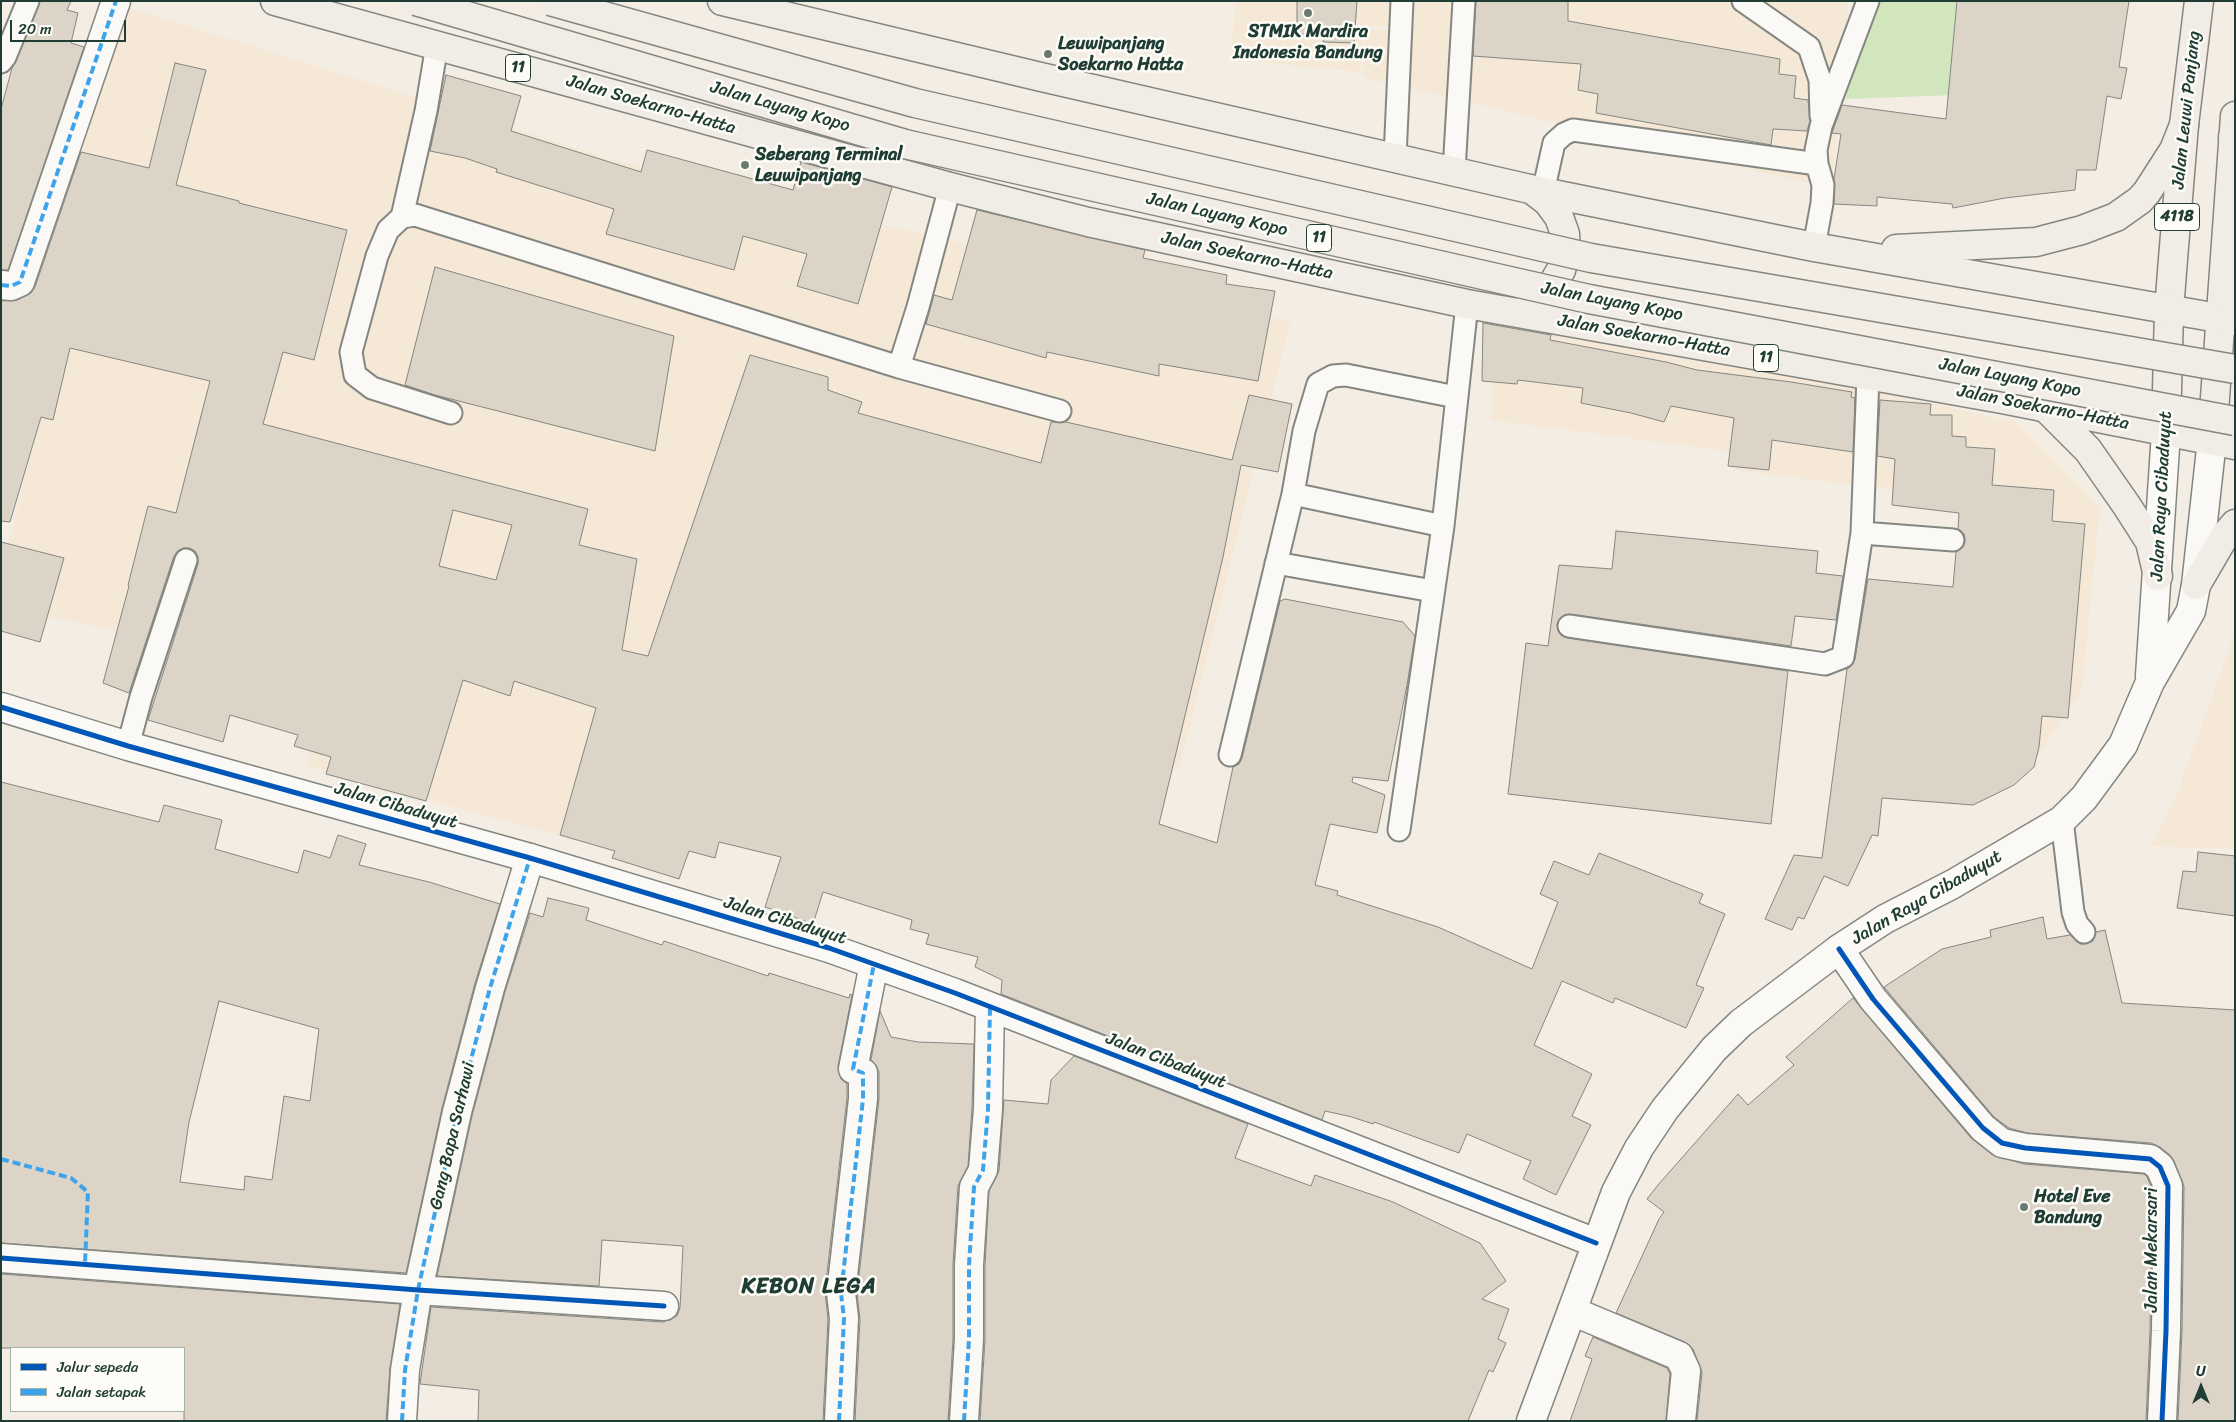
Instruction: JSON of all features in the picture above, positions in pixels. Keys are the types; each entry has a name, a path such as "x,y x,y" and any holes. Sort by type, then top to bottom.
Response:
{"main road":[{"name":"Jalan Soekarno-Hatta","path":"275,1 950,187 1088,222 1477,306 2045,407 2223,443"},
{"name":"Jalan Layang Kopo","path":"416,1 915,146 1589,299 2235,421"},
{"name":"11","path":"550,1 915,103 1591,258 2235,369"},
{"path":"722,1 1041,77 1516,184 1543,192 1827,249 2227,320"},
{"name":"Jalan Leuwi Panjang","path":"2169,310 2184,126 2199,1"},
{"path":"1827,249 2022,244 2082,230 2116,216 2140,200 2174,150 2184,126"},
{"path":"2223,443 2234,132"},
{"path":"1477,306 1505,310 1523,306 1540,298 1552,285 1561,270 1566,252 1565,234 1559,216 1548,202 1534,190 1516,184"},
{"name":"Jalan Raya Cibaduyut","path":"2166,432 2169,310"},
{"path":"2045,407 2088,450 2127,506 2150,542 2158,576"},
{"path":"2196,585 2224,536 2235,524"}],"street":[{"path":"1,285 10,286 20,282 116,1"},
{"name":"Jalan Raya Cibaduyut","path":"2150,682 2166,432"},
{"name":"Jalan Raya Cibaduyut","path":"1531,1421 1616,1192 1639,1148 1665,1108 1714,1049 1741,1023 1839,949 1885,919 1953,884 2062,820 2084,798 2123,745 2150,682 2191,611 2223,443"},
{"name":"Jalan Cibaduyut","path":"1,707 128,746 530,858 830,948 990,1007 1596,1243"},
{"name":"Gang Bapa Sarhawi","path":"402,1421 405,1370 418,1290 456,1112 490,988 530,858"},
{"name":"Jalan Mekarsari","path":"1839,949 1886,1014 1983,1128 2002,1143 2025,1148 2150,1159 2160,1167 2168,1186 2166,1331 2162,1421"},
{"path":"839,1421 844,1318 841,1293 863,1099 863,1073 852,1069 874,964"},
{"path":"964,1421 969,1265 974,1187 983,1170 988,1108 990,1007"},
{"path":"1,1258 418,1290 664,1306"},
{"path":"1572,1311 1679,1356 1686,1372 1681,1421"}],"lane":[{"path":"1,62 5,57 28,1"},
{"path":"1395,158 1402,1"},
{"path":"1454,171 1464,1"},
{"path":"1743,1 1809,47 1820,80 1822,126"},
{"path":"1827,249 1822,203 1823,185 1817,164 1816,150 1822,126 1868,1"},
{"path":"402,217 426,111 437,45"},
{"path":"1543,192 1554,143 1564,134 1573,130 1817,164"},
{"path":"899,367 918,307 950,187"},
{"path":"451,413 372,388 355,375 351,352 377,256 388,230 402,217 415,215 899,367 1060,411"},
{"path":"1398,830 1443,526 1456,397 1477,306"},
{"path":"1230,755 1293,494 1304,431 1318,384 1333,376 1346,375 1456,397"},
{"path":"1569,626 1825,664 1843,657 1862,533 1868,376"},
{"path":"1293,494 1443,526"},
{"path":"1862,533 1954,540"},
{"path":"128,746 141,697 186,560"},
{"path":"1276,563 1433,591"},
{"path":"2062,820 2073,912 2077,924 2084,932"}],"shaded area":[{"path":"1236,1 1395,1 1393,27 1364,26 1361,72 1230,59"},
{"path":"1396,1 1848,1 1832,189 1363,77 1366,30 1395,30"},
{"path":"118,4 618,161 1290,322 1179,771 1150,765 610,694 575,840 305,766 381,491 204,437 139,635 1,607 1,572 67,312 31,303"},
{"path":"1495,322 1707,352 2017,423 2100,508 2082,688 2038,756 1975,783 1992,512 1894,490 1733,470 1736,452 1491,420"},
{"path":"2235,633 2235,849 2151,846 2175,799"}],"green space":[{"path":"1853,1 1958,1 1954,95 1846,99"}],"building":[{"path":"40,1 71,1 67,10 78,13 71,43 84,47 8,270 1,270 1,109 12,68"},
{"name":"STMIK Mardira Indonesia Bandung","path":"1297,1 1357,1 1354,43 1323,42 1324,35 1297,34"},
{"path":"1476,1 1568,1 1568,21 1780,59 1779,74 1796,76 1794,98 1808,100 1810,121 1807,131 1773,129 1771,145 1596,113 1598,94 1578,90 1581,64 1473,56"},
{"path":"1957,1 2129,1 2119,67 2127,68 2121,99 2107,96 2096,170 2077,170 2075,190 2005,198 1953,208 1952,204 1877,197 1877,206 1834,204 1834,179 1841,134 1832,133 1842,105 1946,119"},
{"path":"175,63 206,70 176,185 347,230 314,360 283,352 263,424 588,509 579,545 637,559 622,650 648,656 750,355 828,377 828,390 862,402 858,413 1041,463 1051,422 1066,422 1232,460 1249,395 1292,404 1278,472 1241,465 1223,557 1159,824 1217,843 1233,767 1239,764 1242,758 1280,601 1285,599 1403,622 1415,636 1388,781 1353,777 1352,782 1385,795 1377,833 1330,824 1315,885 1338,891 1337,895 1438,927 1532,969 1558,902 1540,894 1554,861 1589,875 1599,853 1703,894 1699,903 1725,914 1696,985 1704,988 1686,1028 1615,998 1613,1003 1562,981 1534,1045 1592,1074 1572,1116 1591,1125 1556,1195 1523,1179 1531,1161 1467,1134 1459,1153 1374,1122 1373,1124 1325,1111 1322,1120 1001,994 1002,980 975,967 978,957 926,944 929,934 910,929 912,920 823,892 813,924 765,907 781,857 719,842 715,858 689,851 679,879 612,858 615,851 560,835 596,708 514,681 510,696 463,680 426,801 326,774 331,757 294,746 298,735 230,715 223,742 148,720 198,564 198,557 195,551 183,548 174,556 129,693 103,683 148,506 176,513 210,381 70,348 53,420 41,417 10,522 1,521 1,301 17,300 31,293 35,287 81,152 149,168","holes":["453,510 512,525 496,580 439,566"]},
{"path":"446,75 521,96 511,131 641,172 647,150 793,190 801,162 892,187 858,304 797,286 807,254 743,236 734,270 606,234 614,209 496,172 497,169 465,158 430,151"},
{"path":"977,210 1145,250 1143,258 1227,275 1226,284 1275,291 1258,381 1159,364 1159,376 1047,352 1046,358 926,324 934,295 952,300"},
{"path":"435,267 674,336 655,451 435,395 405,385"},
{"path":"1483,323 1551,335 1550,340 1666,362 1697,370 1852,392 1851,397 1855,398 1853,452 1772,440 1769,470 1728,466 1734,418 1671,406 1664,422 1581,403 1583,388 1518,380 1517,384 1482,381"},
{"path":"1880,400 1931,404 1930,415 1952,415 1952,436 1966,437 1966,447 1995,449 1992,485 2054,490 2052,521 2085,524 2068,718 2042,716 2039,747 2034,767 2014,785 1973,805 1882,798 1878,836 1872,835 1848,886 1824,876 1804,919 1798,917 1792,930 1765,919 1794,855 1822,858 1847,669 1855,659 1868,579 1953,587 1956,552 1963,547 1965,541 1964,534 1958,529 1959,513 1892,505 1895,459 1877,456"},
{"path":"1616,531 1818,551 1816,573 1843,576 1836,620 1795,616 1791,646 1571,614 1564,615 1557,624 1558,631 1567,638 1788,671 1771,824 1508,794 1526,643 1548,646 1559,565 1612,569"},
{"path":"1,542 64,558 40,642 1,631"},
{"path":"1,782 159,822 164,805 222,820 215,849 298,873 304,850 330,858 338,835 366,844 359,865 429,882 500,904 475,983 442,1108 406,1273 1,1243","holes":["219,1001 319,1029 310,1101 284,1096 272,1180 245,1176 244,1190 180,1182 189,1122"]},
{"path":"2198,852 2235,856 2235,916 2177,908 2183,871 2196,872"},
{"path":"548,898 589,908 586,920 662,945 664,941 768,976 769,973 849,998 850,994 852,995 838,1066 841,1079 847,1084 847,1098 825,1291 828,1319 823,1421 478,1421 479,1390 420,1384 431,1307 663,1322 677,1316 680,1308 683,1246 602,1240 599,1286 437,1276 472,1116 505,992 530,913 543,917"},
{"path":"2043,917 2047,939 2070,935 2080,944 2086,944 2093,941 2096,932 2105,930 2122,1003 2235,1010 2235,1421 2178,1421 2182,1331 2184,1186 2170,1155 2151,1143 2027,1133 2009,1128 1994,1117 1884,987 1942,949 1991,937 1990,930"},
{"path":"1853,998 1971,1138 1993,1155 2024,1164 2144,1174 2147,1177 2152,1189 2150,1331 2146,1421 1697,1421 1702,1372 1693,1349 1685,1342 1616,1313 1659,1219 1664,1212 1647,1199 1738,1094 1748,1105 1794,1065 1786,1057"},
{"path":"880,1011 891,1037 918,1042 974,1044 968,1166 958,1186 953,1264 953,1339 948,1421 855,1421 860,1319 857,1293 879,1099 879,1072 871,1060"},
{"path":"1074,1056 1248,1124 1235,1158 1311,1186 1315,1175 1393,1202 1480,1243 1506,1281 1482,1299 1509,1309 1498,1339 1506,1343 1493,1372 1489,1370 1468,1421 980,1421 985,1340 985,1266 989,1191 999,1171 1004,1100 1048,1104 1051,1080"},
{"path":"1,1274 400,1304 390,1368 386,1421 184,1421 185,1347 1,1348"},
{"path":"1593,1337 1667,1368 1670,1374 1666,1421 1570,1421 1592,1359 1585,1356"}],"marked path":[{"path":"1,285 11,286 20,282 116,1"},
{"path":"402,1421 405,1370 418,1290 457,1112 490,988 530,858"},
{"path":"839,1421 844,1318 841,1293 863,1099 863,1073 853,1069 874,964"},
{"path":"964,1421 969,1339 969,1265 974,1187 983,1170 988,1109 990,1007"},
{"path":"1,1159 71,1178 88,1192 85,1264"}],"cycle path":[{"path":"1,707 128,746 530,858 829,948 955,993 1596,1243"},
{"path":"1839,949 1873,999 1983,1128 2002,1143 2025,1148 2150,1159 2160,1167 2168,1186 2166,1331 2162,1421"},
{"path":"1,1258 418,1290 664,1306"}],"place":[{"name":"STMIK Mardira Indonesia Bandung","path":"1308,13"},
{"name":"Leuwipanjang Soekarno Hatta","path":"1048,54"},
{"name":"Seberang Terminal Leuwipanjang","path":"745,165"},
{"name":"Hotel Eve Bandung","path":"2024,1207"}],"district":[{"name":"KEBON LEGA","path":"809,1287"}]}
